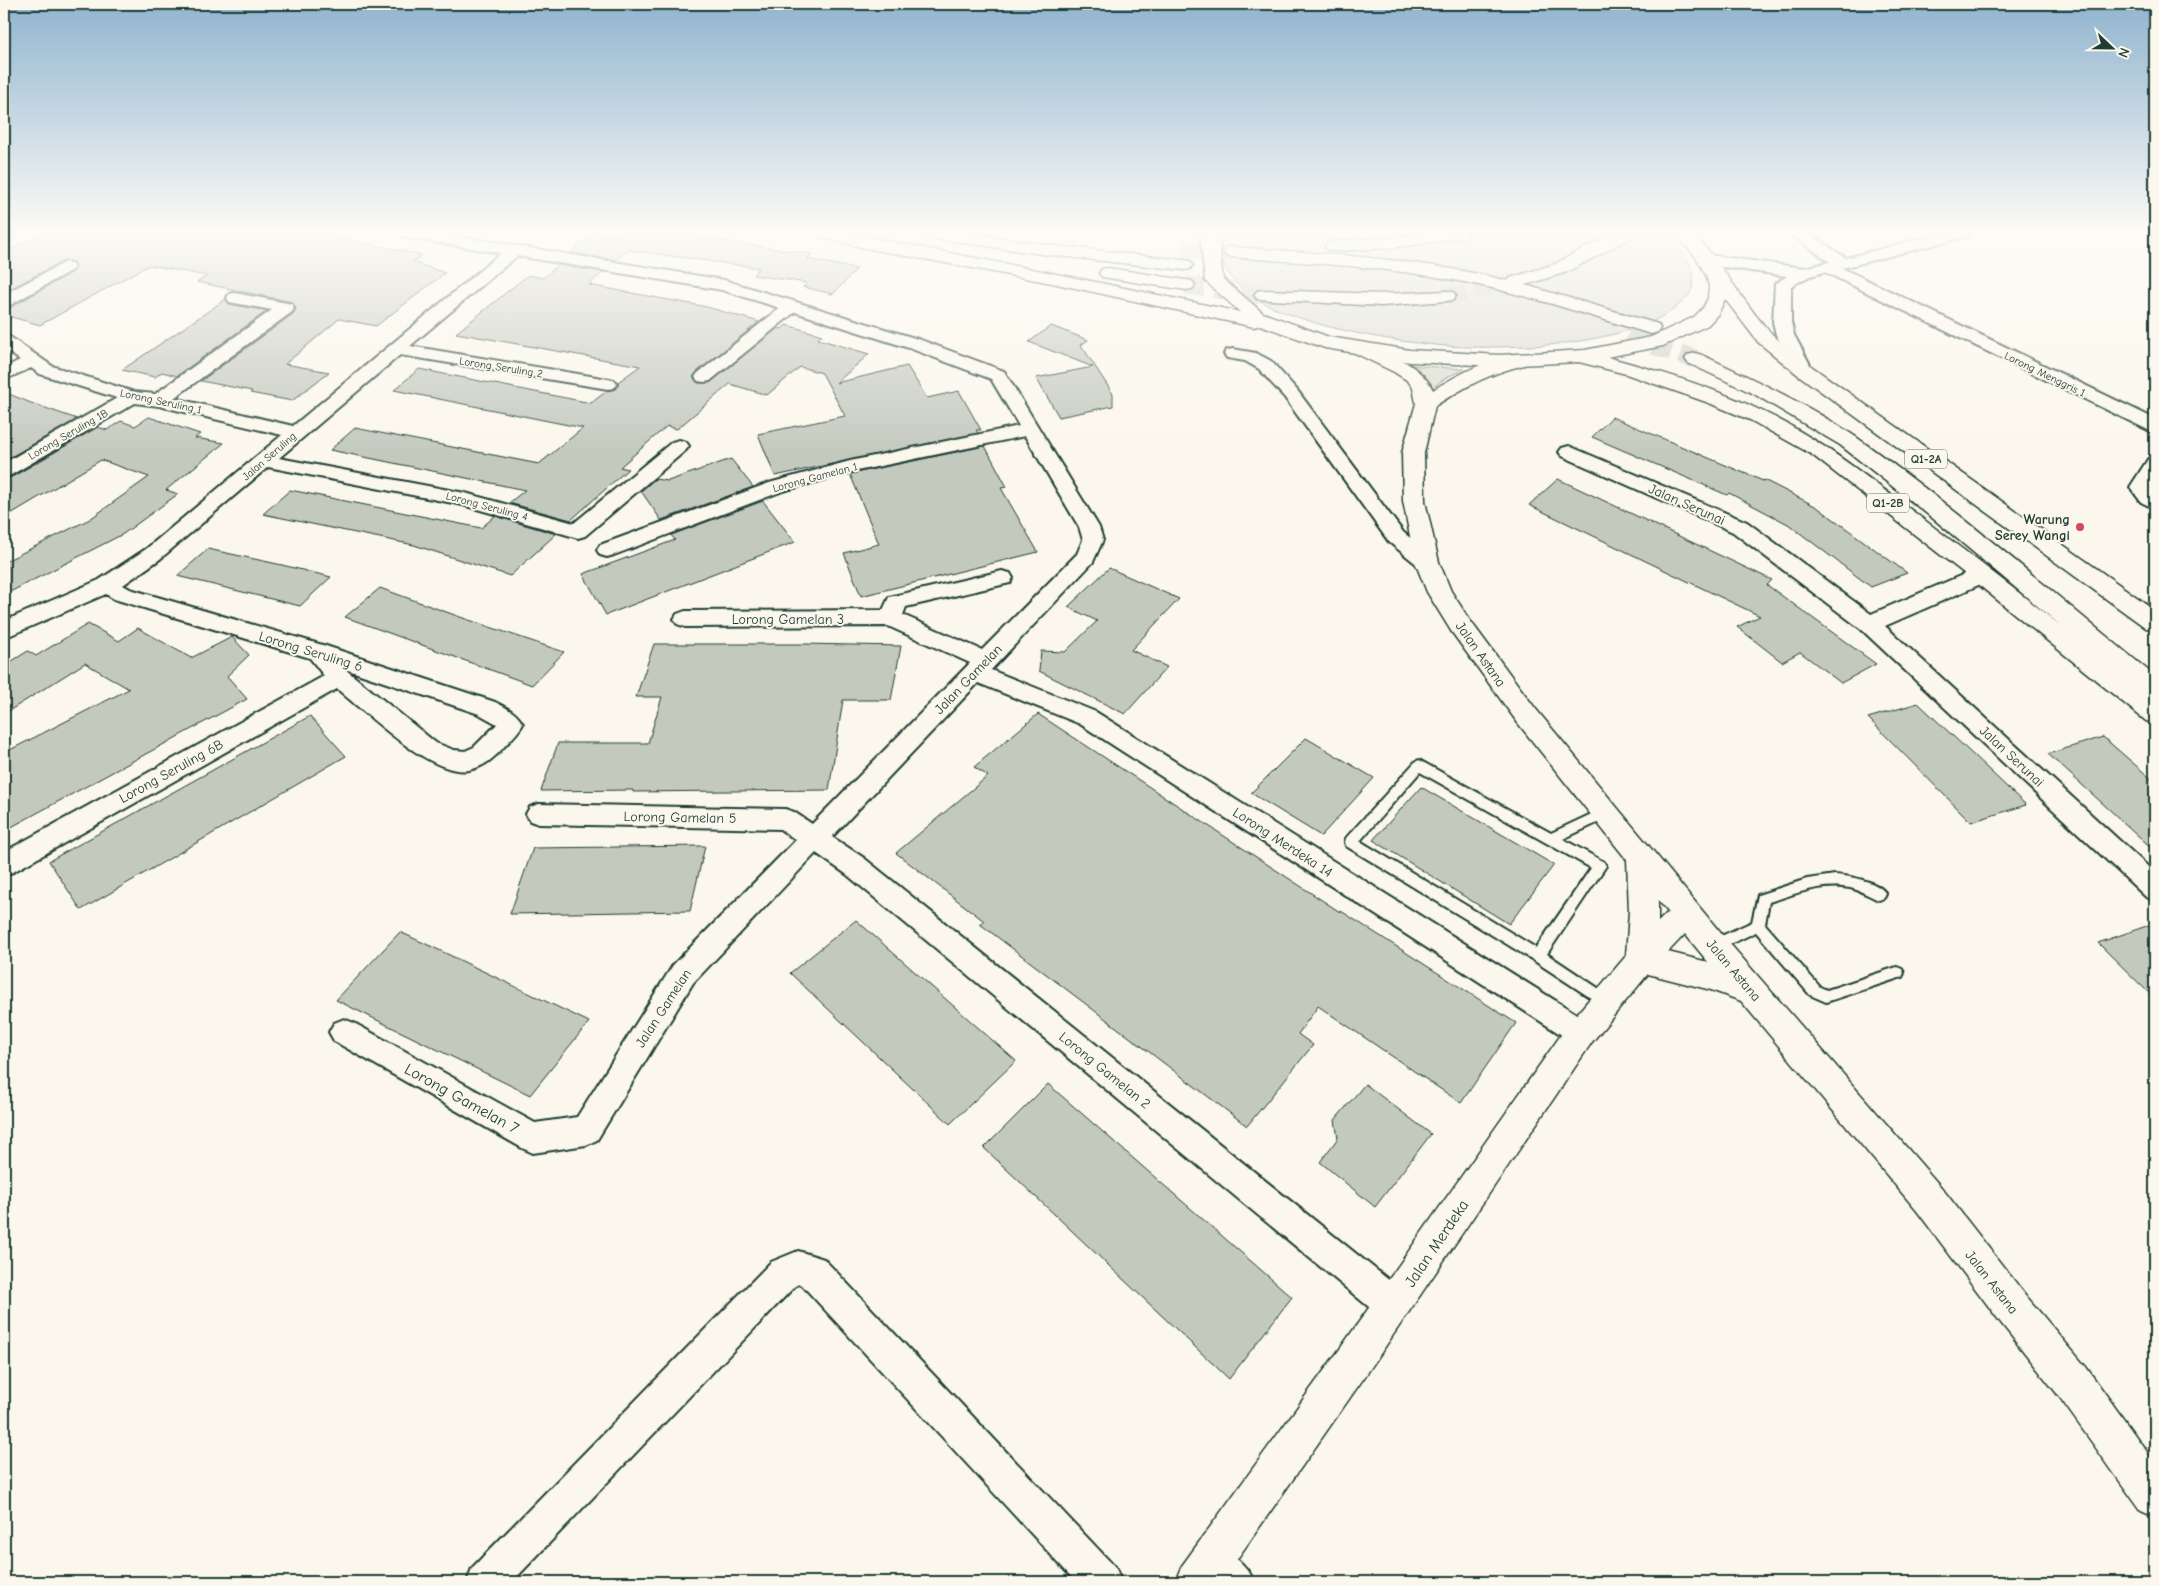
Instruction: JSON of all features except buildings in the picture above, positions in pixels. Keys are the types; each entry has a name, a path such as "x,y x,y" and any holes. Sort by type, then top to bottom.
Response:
{"main road":[{"path":"1182,307 1268,324 1312,338 1362,349 1438,360 1518,361 1584,357 1656,342 1690,329 1702,321 1711,307"},
{"path":"1241,307 1268,324"},
{"path":"1530,307 1626,336"},
{"path":"1580,307 1651,328"},
{"name":"Q1-2A","path":"1742,307 1765,338 1804,370 2155,622"},
{"path":"1362,349 1387,360 1415,377 1423,388 1426,403 1464,379 1518,361"},
{"path":"2155,638 1868,434 1782,385 1703,356 1847,441 1944,516 2155,690"},
{"name":"Q1-2B","path":"1584,357 1633,370 1707,396 1766,421 1818,450 1982,575 2155,714"},
{"name":"Jalan Astana","path":"1426,403 1413,454 1412,477 1419,531 1427,562 1439,592 1487,663 1526,715 1713,946 1928,1199 2072,1381 2155,1497"},
{"path":"1641,856 1644,911 1640,959 1713,977 1751,991"},
{"name":"Jalan Merdeka","path":"1213,1576 1393,1305 1581,1032 1640,959 1687,912"}],"street":[{"path":"159,400 286,308 281,307"},
{"name":"Jalan Seruling","path":"4,630 107,585 153,554 445,307"},
{"path":"704,377 791,307"},
{"name":"Jalan Gamelan","path":"586,1130 683,974 1086,557 1093,540 1089,527 998,376 915,344 795,307"},
{"path":"1782,307 1782,322 1785,335 1804,370"},
{"name":"Lorong Menggris 1","path":"1919,307 2155,426"},
{"name":"Lorong Seruling 1","path":"4,341 46,370 132,397 159,400 297,433"},
{"name":"Lorong Seruling 2","path":"395,349 608,384"},
{"path":"1233,354 1250,357 1265,365 1291,394 1396,537 1427,562"},
{"path":"4,375 31,360"},
{"name":"Lorong Seruling 1B","path":"4,471 132,397"},
{"name":"Lorong Gamelan 1","path":"607,550 776,487 850,467 1030,429"},
{"name":"Lorong Seruling 4","path":"265,461 465,499 578,531 678,446"},
{"name":"Jalan Serunai","path":"1569,452 1740,527 1869,624 2155,889"},
{"path":"2155,463 2140,487 2148,498 2155,503"},
{"path":"1869,624 1982,575"},
{"path":"890,618 897,602 1002,578"},
{"name":"Lorong Seruling 6","path":"107,585 122,594 318,652 488,708 503,716 511,724 483,754 467,761 451,759 427,749 338,678"},
{"name":"Lorong Gamelan 3","path":"685,619 890,618 980,666"},
{"path":"318,652 338,678"},
{"name":"Lorong Merdeka 14","path":"980,666 1088,718 1581,1032"},
{"name":"Lorong Seruling 6B","path":"4,864 338,678"},
{"name":"Lorong Gamelan 5","path":"539,814 785,820 815,839"},
{"name":"Lorong Gamelan 2","path":"815,839 855,866 1393,1305"},
{"name":"Lorong Gamelan 7","path":"344,1032 533,1138 586,1130"},
{"path":"486,1582 783,1274 798,1267 812,1271 1102,1582"}],"lane":[{"path":"1538,956 1599,866 1553,838 1420,765 1351,842 1538,956 1605,1000"},
{"path":"1553,838 1606,813"},
{"path":"1758,925 1763,899 1823,880 1844,880 1864,884 1879,894"},
{"path":"1713,946 1758,925"},
{"path":"1758,925 1815,991 1826,996 1897,973"}],"shaded area":[{"path":"1273,307 1676,307 1650,322 1630,330 1587,340 1545,345 1497,347 1448,346 1391,339 1314,322"},
{"path":"1408,365 1465,369 1447,377 1432,388"}],"tunnel":[{"path":"1627,336 1695,359"}],"place":[{"name":"Warung Serey Wangi","path":"2080,527"}]}
